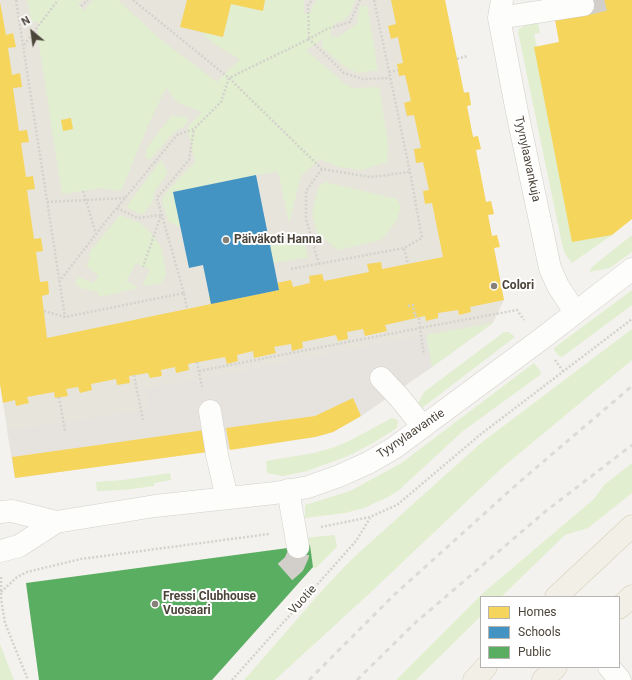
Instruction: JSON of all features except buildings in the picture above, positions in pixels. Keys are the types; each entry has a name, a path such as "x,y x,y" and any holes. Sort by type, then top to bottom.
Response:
{"main road":[{"path":"557,596 632,526"},
{"path":"620,607 632,596"},
{"path":"474,680 485,668"}],"street":[{"path":"500,9 583,5"},
{"name":"Tyynylaavankuja","path":"500,9 517,112 550,268 558,286 575,312"},
{"name":"Tyynylaavantie","path":"0,552 19,546 56,522 155,506 308,487 339,476 368,463 394,448 540,340 632,269"},
{"path":"381,378 399,397 423,427"},
{"path":"210,411 217,455 227,498"},
{"path":"288,490 297,539"},
{"name":"Tyynylaavantie","path":"0,512 12,510 56,522"},
{"path":"610,668 620,680"}],"path":[{"path":"16,0 65,317"},
{"path":"24,45 58,0"},
{"path":"81,6 88,0"},
{"path":"133,0 230,78 322,169 371,177 410,172"},
{"path":"312,0 308,5 309,39 344,73 363,79 390,78"},
{"path":"60,282 177,135 194,129 221,102 230,78 327,29 350,22 360,0"},
{"path":"291,269 404,248 422,238 410,172 374,0"},
{"path":"457,58 467,56"},
{"path":"389,72 398,70"},
{"path":"187,309 184,293 157,198 189,160 194,129"},
{"path":"319,264 306,219 306,191 322,169"},
{"path":"83,191 96,235"},
{"path":"47,202 126,198"},
{"path":"118,208 138,218 161,215"},
{"path":"144,267 161,215"},
{"path":"404,248 408,264"},
{"path":"44,312 65,317 184,293"},
{"path":"408,306 413,305 415,316 418,317 424,355"},
{"path":"199,371 517,310"},
{"path":"2,592 17,578 28,572 81,558 297,539 316,528 370,517 397,505 487,429 632,319"},
{"path":"134,375 143,420"},
{"path":"59,397 65,430"},
{"name":"Vuotie","path":"232,680 356,541 370,517"},
{"path":"1,576 1,600 5,623 28,680"}],"shaded area":[{"path":"0,0 445,0 464,92 469,92 471,105 467,106 473,137 478,136 481,149 476,150 486,202 491,201 494,214 488,215 504,300 493,323 361,416 333,432 315,437 15,478 0,384"},
{"path":"426,335 432,367 361,416 333,432 315,437 15,478 7,430 148,410 145,388 191,381"}],"green space":[{"path":"27,0 82,0 78,4 85,11 88,5 94,0 118,0 161,40 217,82 240,59 217,46 200,32 223,37 231,4 263,11 265,0 304,0 304,14 312,11 311,8 317,0 355,0 350,14 342,21 334,23 330,36 338,37 357,24 360,7 367,5 378,70 358,73 345,67 322,47 323,39 306,50 344,83 352,88 379,87 388,144 387,162 362,170 339,167 320,159 301,176 289,223 278,171 174,192 180,227 168,221 162,200 167,191 195,162 187,127 202,112 178,103 166,88 150,121 121,191 102,188 62,194 38,38 38,21 32,22"},
{"path":"538,23 540,33 534,34 537,47 612,235 572,263 565,254 562,244 518,32 519,29 526,25"},
{"path":"171,116 186,117 188,122 183,127 175,131 151,159 146,159 146,149"},
{"path":"161,160 168,173 155,191 152,203 142,215 126,207"},
{"path":"325,182 397,199 401,207 396,222 381,240 338,250 317,233 312,213 319,186"},
{"path":"120,215 140,223 150,232 161,246 166,275 161,283 142,286 150,270 136,263 126,281 138,288 99,297 98,292 80,288 75,283 79,277 92,283 99,277 86,265 90,259 89,253"},
{"path":"632,235 632,252 610,268 589,272 593,266"},
{"path":"303,239 308,257 274,263 270,246"},
{"path":"632,290 632,305 562,357 559,356 554,348"},
{"path":"493,323 432,367 426,335"},
{"path":"632,329 632,360 503,467 370,593 275,680 244,680 327,585 353,558 481,443"},
{"path":"504,332 509,332 515,337 422,408 418,403 424,392"},
{"path":"534,363 541,372 540,375 463,431 398,491 364,508 345,513 305,518 305,505 350,491 400,464"},
{"path":"392,418 398,420 397,428 348,456 307,471 283,476 267,473 266,461 314,453 335,447"},
{"path":"632,463 632,493 588,528 565,535 502,596 480,596 594,499 604,485"},
{"path":"170,473 171,480 154,483 154,486 124,490 97,491 96,482 123,480"},
{"path":"335,536 336,548 315,569 313,567 310,546 304,546 304,538"},
{"path":"480,596 480,617 416,680 396,680"},
{"path":"0,644 9,667 14,680 0,680"}],"tunnel":[{"path":"583,5 605,0"},
{"path":"285,572 294,564 298,555 298,547"}],"railway":[{"path":"309,680 394,595 516,485 632,386"},
{"path":"357,680 416,622 546,511 632,445"}],"place":[{"name":"Päiväkoti Hanna","path":"226,240"},
{"name":"Colori","path":"494,286"},
{"name":"Fressi Clubhouse Vuosaari","path":"155,604"}]}
